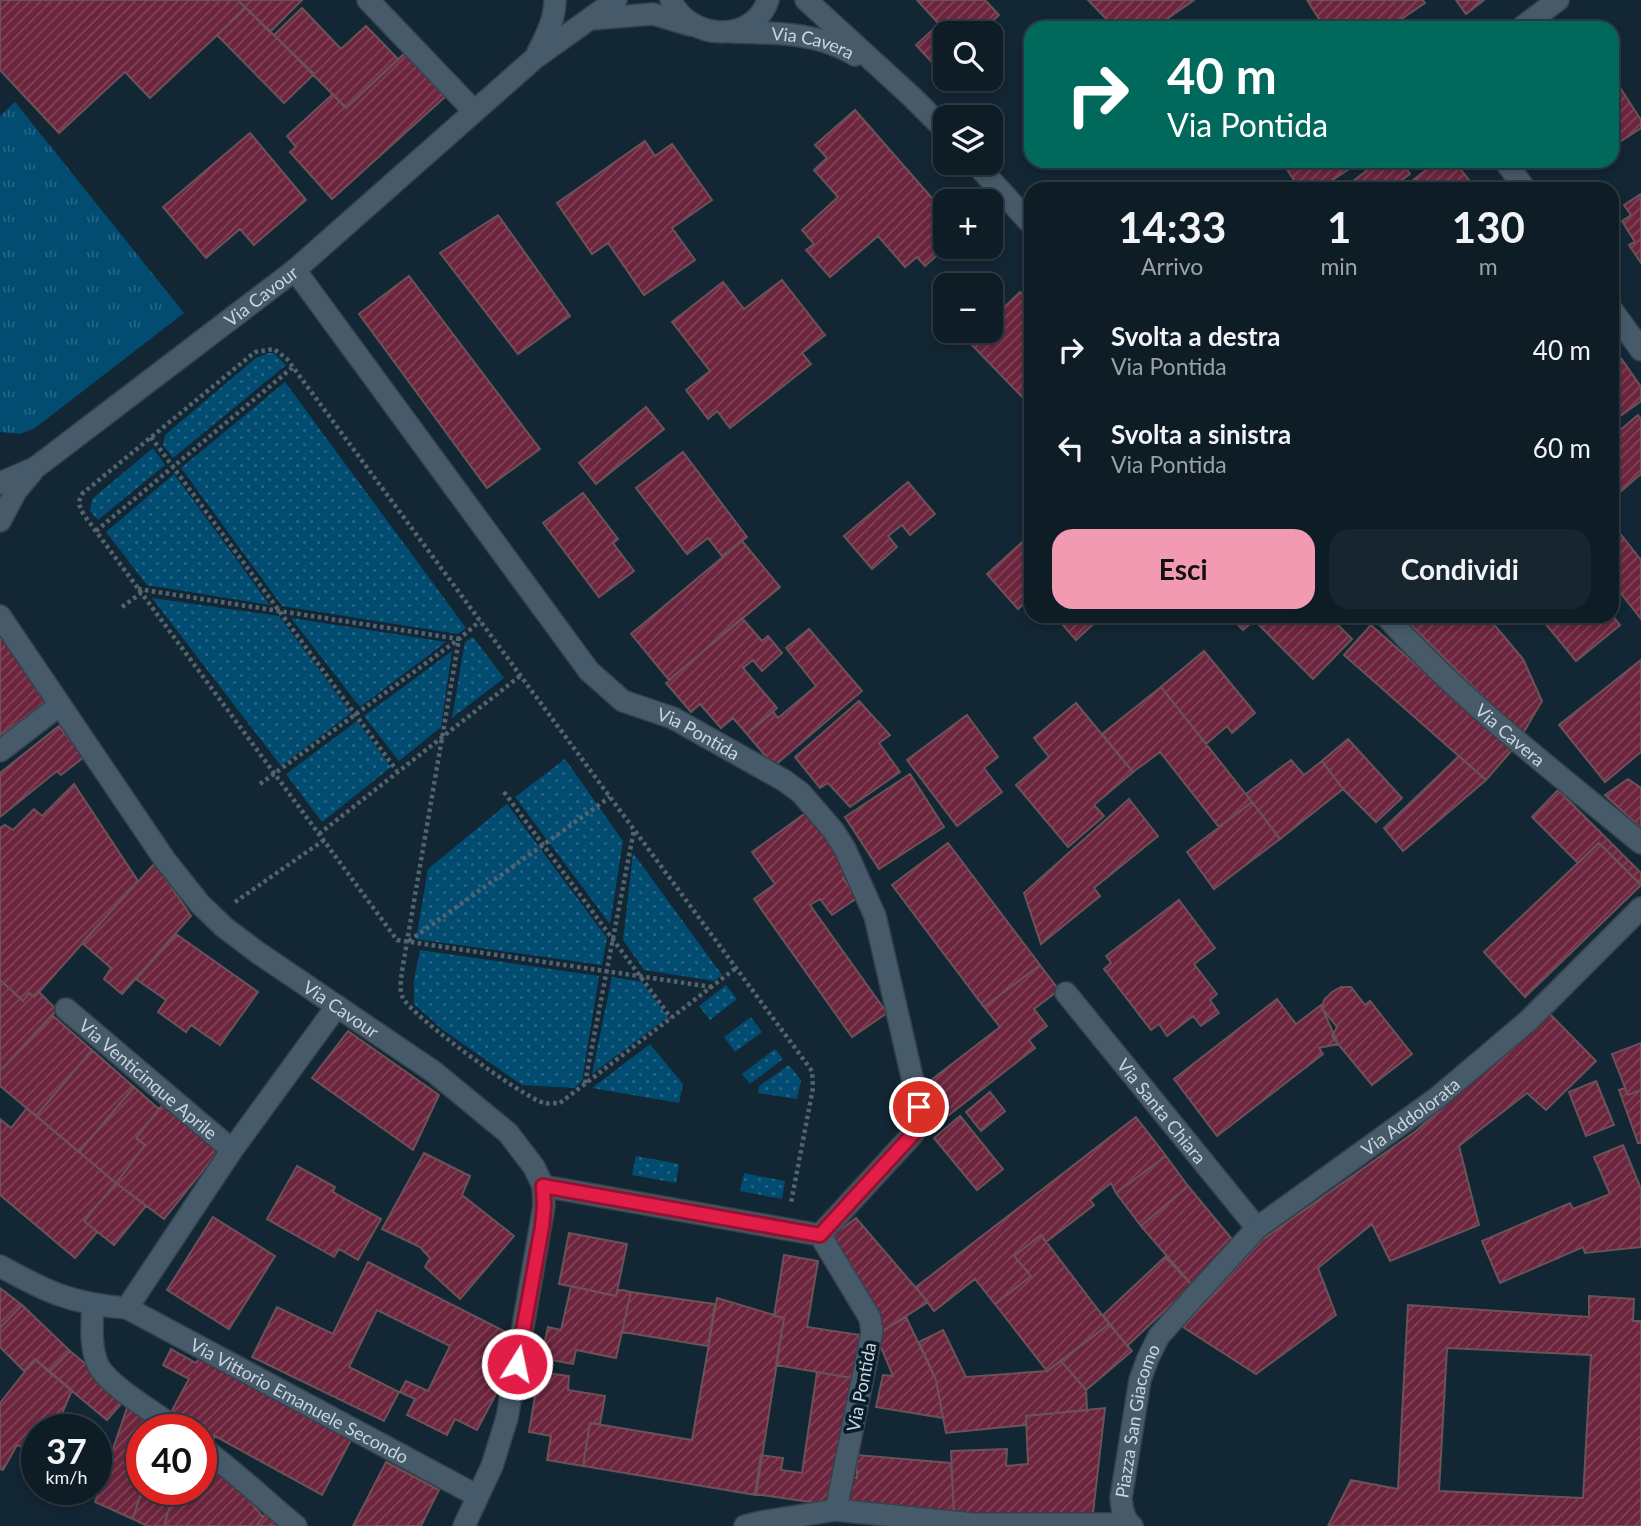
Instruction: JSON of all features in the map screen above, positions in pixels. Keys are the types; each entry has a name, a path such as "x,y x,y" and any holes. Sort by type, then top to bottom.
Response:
{"street":[{"path":"368,0 474,111"},
{"path":"535,58 548,32 555,10 555,0"},
{"path":"616,0 653,14"},
{"name":"Via Cavour","path":"0,521 4,484 35,468 295,270 535,58 616,0"},
{"path":"671,0 680,16 696,28"},
{"path":"732,32 756,18 768,0"},
{"name":"Via Cavera","path":"806,0 933,119"},
{"path":"1530,21 1558,0"},
{"name":"Via Cavour","path":"589,20 653,14 674,18 696,28"},
{"name":"Via Cavera","path":"696,28 714,33 783,33 826,41 842,47 888,76"},
{"path":"986,175 1024,216"},
{"name":"Via Pontida","path":"295,270 589,671 623,701 673,718 785,780 833,830 845,849 875,916 919,1107 918,1122 913,1134 820,1235 870,1318 872,1332 836,1510"},
{"path":"1619,320 1641,350"},
{"name":"Via Cavour","path":"0,616 165,860 200,904 257,953 434,1072 508,1133 534,1167 543,1186"},
{"name":"Via Cavera","path":"1394,623 1442,673 1516,740 1641,844"},
{"path":"0,751 60,705"},
{"name":"Via Addolorata","path":"1174,1320 1256,1228 1437,1098 1528,1021 1641,908"},
{"name":"Via Santa Chiara","path":"1066,993 1256,1228"},
{"name":"Via Venticinque Aprile","path":"127,1308 232,1150 337,1006"},
{"name":"Via Venticinque Aprile","path":"66,1009 232,1150"},
{"path":"464,1526 480,1496 502,1436 542,1227 543,1186 820,1235"},
{"path":"0,1266 43,1289 93,1306 127,1308"},
{"path":"93,1306 93,1348 99,1366 128,1394 156,1414"},
{"name":"Via Vittorio Emanuele Secondo","path":"127,1308 472,1493"},
{"name":"Piazza San Giacomo","path":"1130,1525 1123,1511 1121,1498 1140,1380 1159,1336 1174,1320"},
{"path":"456,1526 487,1458 502,1436"},
{"path":"217,1459 296,1526"},
{"path":"748,1525 836,1510 973,1524 1130,1525"}],"path":[{"path":"712,987 397,940 96,531 79,505 83,493 255,352 274,349 283,355 812,1071 814,1079 790,1207"},
{"path":"96,531 293,367"},
{"path":"150,437 397,771"},
{"path":"122,607 140,591"},
{"path":"140,591 459,639"},
{"path":"260,784 480,621"},
{"path":"459,639 401,980 401,995 410,1008 440,1034 524,1093 543,1103 560,1103 736,968"},
{"path":"319,834 520,676"},
{"path":"504,792 671,1018"},
{"path":"408,941 610,797"},
{"path":"585,1084 634,830"},
{"path":"230,906 324,840"}],"green space":[{"path":"15,102 184,313 35,428 20,434 0,432 0,116"},
{"path":"274,353 286,365 173,458 163,445 165,435 256,358"},
{"path":"285,382 466,628 458,634 282,606 181,468"},
{"path":"153,448 165,465 98,520 90,511 92,499"},
{"path":"174,474 270,605 147,585 106,532"},
{"path":"152,598 279,616 351,713 281,766"},
{"path":"291,618 446,642 360,707"},
{"path":"473,637 504,678 452,718 465,642"},
{"path":"452,651 441,727 399,761 364,716"},
{"path":"357,721 391,767 322,822 286,774"},
{"path":"565,759 623,841 610,924 515,797"},
{"path":"507,804 607,938 602,965 416,939 428,869"},
{"path":"633,853 722,975 714,981 644,970 623,940"},
{"path":"420,950 599,976 582,1081 575,1088 522,1085 443,1030 414,1004 414,980"},
{"path":"612,977 642,982 668,1017 592,1074"},
{"path":"726,985 737,999 710,1020 699,1006"},
{"path":"751,1017 762,1032 735,1052 724,1037"},
{"path":"650,1044 683,1084 679,1103 592,1088"},
{"path":"775,1049 783,1059 750,1084 742,1074"},
{"path":"789,1065 801,1080 797,1099 758,1093 759,1086"},
{"path":"636,1156 679,1164 676,1183 632,1175"},
{"path":"744,1173 785,1181 782,1199 740,1191"}],"building":[{"path":"2,0 238,0 246,8 150,98 125,72 59,133 0,70"},
{"path":"238,0 302,0 270,32"},
{"path":"917,0 985,0 999,15 992,21 936,21"},
{"path":"1088,0 1194,0 1164,21 1108,21"},
{"path":"1307,0 1423,0 1425,3 1398,21 1320,21"},
{"path":"1456,0 1484,0 1466,14"},
{"path":"246,8 314,74 284,103 217,35"},
{"path":"302,8 341,49 366,26 398,59 346,108 274,35"},
{"path":"933,29 933,63 916,45"},
{"path":"405,53 445,97 332,199 290,152 296,147 287,136 333,94 346,108"},
{"path":"1619,86 1641,120 1641,128 1619,142"},
{"path":"855,110 933,199 933,259 925,266 917,257 905,267 878,236 830,277 806,250 814,244 802,230 838,197 814,170 827,158 815,145"},
{"path":"250,133 306,200 254,245 240,229 206,258 163,207"},
{"path":"645,141 655,156 672,144 712,200 672,228 695,260 644,295 608,243 592,254 557,203"},
{"path":"1286,168 1350,168 1330,182 1295,182"},
{"path":"1370,168 1406,168 1410,174 1399,182 1352,182"},
{"path":"1429,168 1460,168 1470,182 1411,182"},
{"path":"1641,194 1641,263 1629,245 1635,242 1622,221 1631,215 1624,205"},
{"path":"498,215 570,316 518,354 440,253"},
{"path":"409,276 540,449 487,488 359,314"},
{"path":"782,280 825,335 802,353 811,364 730,428 717,411 708,419 686,390 710,371 672,322 723,282 744,309"},
{"path":"1020,292 1024,296 1024,399 970,343 1003,343 1003,308"},
{"path":"1619,355 1641,387 1641,401 1619,417"},
{"path":"646,407 664,429 596,484 579,463"},
{"path":"1638,415 1641,419 1641,474 1619,493 1619,431"},
{"path":"683,452 747,537 722,556 708,538 687,554 636,488"},
{"path":"908,482 935,514 910,535 902,525 888,536 897,547 872,569 844,536"},
{"path":"583,493 618,539 613,543 634,571 599,597 543,523"},
{"path":"1619,532 1641,560 1641,619 1619,591"},
{"path":"1024,540 1024,603 1018,609 987,574"},
{"path":"742,541 780,587 669,680 631,634"},
{"path":"742,618 762,641 768,636 782,653 762,671 753,660 743,668 777,708 747,734 733,718 721,728 700,704 691,712 666,683"},
{"path":"1061,623 1094,623 1076,640"},
{"path":"1236,623 1251,623 1243,630"},
{"path":"1257,623 1336,623 1352,639 1313,679"},
{"path":"1409,623 1493,623 1523,659 1542,701 1522,735"},
{"path":"1545,623 1618,623 1620,625 1576,661"},
{"path":"1371,625 1512,750 1486,780 1344,655"},
{"path":"809,629 862,691 774,766 747,734 773,712 778,718 816,686 786,648"},
{"path":"0,635 45,702 0,736"},
{"path":"1204,651 1255,713 1232,733 1227,726 1206,744 1161,687"},
{"path":"1641,660 1641,752 1605,782 1559,725"},
{"path":"1161,687 1252,802 1219,827 1160,752 1133,772 1102,734"},
{"path":"859,701 890,735 879,743 900,772 850,807 828,783 820,788 795,757"},
{"path":"1076,703 1133,772 1094,805 1104,816 1068,847 1016,785 1049,757 1034,738"},
{"path":"967,715 998,757 984,768 1002,792 957,826 907,760"},
{"path":"59,726 84,757 61,775 57,771 0,817 0,773"},
{"path":"1348,739 1402,798 1376,822 1343,789 1322,761"},
{"path":"1459,756 1486,780 1403,851 1384,828"},
{"path":"1291,760 1304,775 1322,761 1343,789 1280,839 1246,794"},
{"path":"910,774 944,827 879,869 845,817"},
{"path":"1628,779 1641,788 1641,828 1605,795"},
{"path":"74,784 138,881 39,992 34,997 29,993 23,1001 0,980 0,828 5,825 13,830 34,809 42,816"},
{"path":"1558,790 1641,873 1641,885 1599,843 1578,863 1532,817"},
{"path":"1129,799 1158,836 1094,888 1100,896 1041,944 1024,893"},
{"path":"1252,802 1280,839 1214,889 1187,852"},
{"path":"807,812 850,872 843,878 857,898 832,915 820,899 810,905 887,1013 852,1037 754,899 775,884 752,852"},
{"path":"948,843 1040,965 984,1007 892,885"},
{"path":"1599,843 1641,885 1525,997 1484,952"},
{"path":"155,863 191,916 122,994 104,979 111,968 82,943"},
{"path":"1179,900 1215,948 1194,964 1217,994 1210,1000 1219,1013 1201,1026 1193,1016 1167,1036 1159,1024 1151,1030 1104,969 1111,963 1106,956"},
{"path":"176,934 258,992 220,1045 191,1025 186,1032 158,1012 166,1000 136,979"},
{"path":"1040,965 1059,990 1034,1009 1047,1026 1029,1040 1035,1048 945,1118 922,1087 1000,1027 984,1007"},
{"path":"0,980 23,1001 29,993 34,997 39,992 57,1010 0,1071"},
{"path":"1341,987 1351,987 1365,1005 1370,1001 1412,1054 1372,1085 1332,1036 1337,1027 1322,1008 1324,1000"},
{"path":"1277,999 1296,1024 1321,1005 1338,1044 1319,1048 1323,1054 1217,1136 1174,1079"},
{"path":"1548,1012 1596,1061 1546,1110 1527,1093 1459,1146 1479,1225 1390,1261 1372,1224 1318,1268 1336,1315 1256,1374 1183,1327 1262,1240 1416,1131"},
{"path":"52,1015 92,1050 36,1116 0,1086 0,1071"},
{"path":"348,1031 439,1095 413,1150 312,1078"},
{"path":"1641,1043 1641,1090 1628,1095 1612,1054"},
{"path":"92,1050 134,1087 79,1152 36,1116"},
{"path":"1596,1081 1614,1125 1586,1136 1569,1092"},
{"path":"134,1087 159,1109 136,1138 145,1145 116,1183 79,1152"},
{"path":"1625,1088 1628,1095 1641,1090 1641,1143 1638,1143 1619,1090"},
{"path":"990,1092 1005,1111 981,1131 966,1112"},
{"path":"163,1104 220,1149 164,1219 116,1183 145,1145 136,1138"},
{"path":"27,1108 116,1183 84,1221 97,1232 75,1258 0,1195 0,1119 11,1128"},
{"path":"960,1116 1003,1169 977,1190 934,1138"},
{"path":"1136,1117 1166,1156 1116,1193 1111,1183 1090,1200 1094,1205 1046,1242 1041,1235 1014,1256 1031,1276 995,1304 975,1279 934,1311 916,1287"},
{"path":"1623,1145 1641,1189 1641,1247 1585,1253 1583,1247 1500,1283 1482,1241 1570,1203 1573,1209 1610,1194 1594,1157"},
{"path":"424,1153 470,1176 462,1195 514,1236 460,1299 425,1267 430,1258 420,1247 382,1229"},
{"path":"1166,1156 1188,1186 1141,1226 1116,1193"},
{"path":"297,1166 335,1187 333,1192 381,1219 358,1260 339,1249 334,1257 267,1219"},
{"path":"116,1183 146,1206 114,1245 84,1221"},
{"path":"1188,1186 1236,1244 1192,1285 1141,1226"},
{"path":"213,1217 275,1256 229,1329 167,1290"},
{"path":"856,1218 928,1302 876,1335 833,1251 835,1234"},
{"path":"569,1233 627,1244 616,1296 559,1284"},
{"path":"1041,1235 1109,1324 1047,1371 995,1304 1031,1276 1014,1256"},
{"path":"784,1255 818,1261 807,1327 860,1335 852,1378 776,1365 784,1318 774,1316"},
{"path":"1165,1257 1192,1285 1127,1346 1103,1315"},
{"path":"368,1262 508,1333 497,1392 477,1430 455,1419 447,1435 407,1415 415,1399 400,1392 406,1381 428,1391 450,1346 377,1310 349,1367 399,1392 384,1421 252,1357 277,1307 333,1334"},
{"path":"571,1286 616,1296 618,1289 631,1292 616,1358 576,1350 573,1364 541,1358 548,1327 561,1330"},
{"path":"0,1288 22,1305 0,1328"},
{"path":"631,1292 715,1304 708,1346 622,1332"},
{"path":"1589,1296 1634,1299 1633,1321 1641,1321 1641,1526 1328,1526 1351,1480 1398,1489 1408,1305 1589,1317","holes":["1447,1348 1591,1355 1583,1498 1439,1491"]},
{"path":"717,1298 784,1318 756,1495 583,1466 590,1423 692,1440"},
{"path":"22,1305 70,1351 49,1372 35,1359 24,1371 0,1347 0,1328"},
{"path":"906,1317 936,1380 943,1418 876,1407 883,1375 893,1376 876,1335"},
{"path":"1109,1324 1132,1351 1086,1390 1061,1361"},
{"path":"943,1330 966,1377 1047,1371 1061,1361 1086,1390 1087,1410 1026,1416 1026,1425 946,1433 936,1380 919,1342"},
{"path":"171,1349 196,1363 201,1355 352,1438 322,1495 217,1437 217,1414 170,1414 189,1379 163,1365"},
{"path":"70,1351 126,1398 112,1414 100,1414 49,1372"},
{"path":"35,1359 72,1390 62,1414 21,1414 21,1446 17,1445 3,1470 0,1469 0,1403"},
{"path":"539,1372 569,1376 568,1390 605,1396 600,1424 590,1423 583,1466 547,1460 551,1436 529,1432"},
{"path":"817,1372 852,1378 831,1505 755,1494 761,1455 783,1458 781,1470 802,1473"},
{"path":"128,1405 140,1414 126,1414 126,1505 137,1505 133,1519 102,1505 112,1505 112,1452"},
{"path":"1105,1408 1093,1513 1010,1520 954,1517 951,1451 1007,1449 1006,1466 1028,1464 1026,1416"},
{"path":"856,1455 951,1463 954,1511 837,1500 840,1475 857,1478"},
{"path":"386,1462 439,1490 421,1526 353,1526"},
{"path":"217,1471 231,1479 263,1517 256,1526 164,1526 170,1505 217,1505"},
{"path":"137,1505 170,1505 164,1526 147,1526 133,1519"},
{"path":"267,1512 285,1526 256,1526"}],"route":[{"path":"517,1364 542,1227 543,1186 820,1235 913,1134 918,1122 919,1107"}]}
